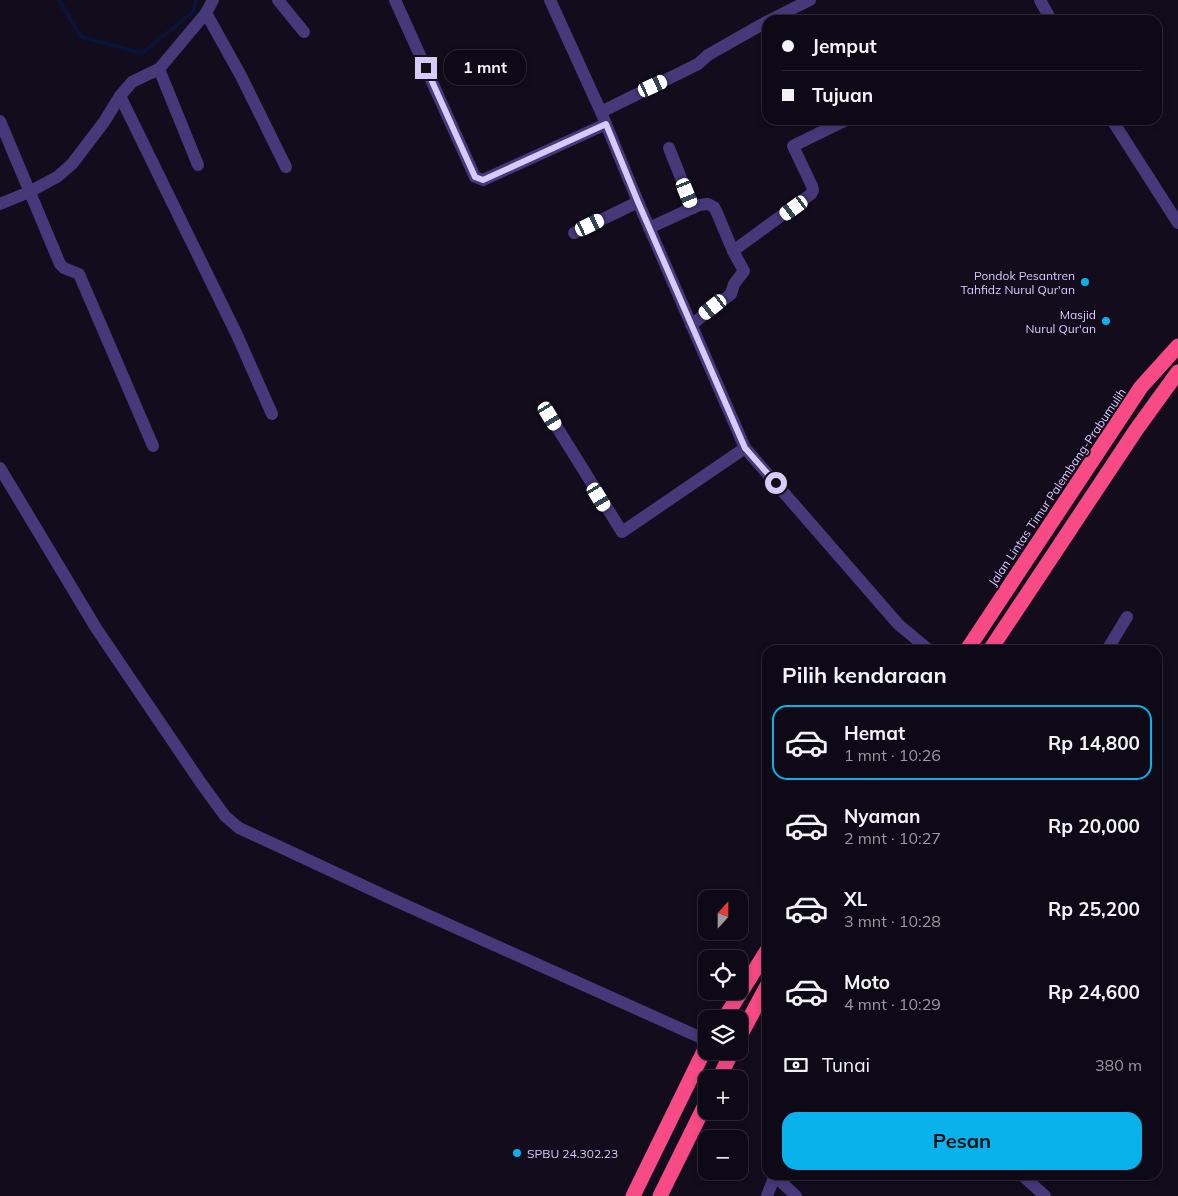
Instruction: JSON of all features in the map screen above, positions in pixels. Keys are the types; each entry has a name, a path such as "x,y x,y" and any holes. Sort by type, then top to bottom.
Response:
{"highway":[{"name":"Jalan Lintas Timur Palembang-Prabumulih","path":"970,645 1141,387 1178,346"},
{"path":"993,645 1136,430 1178,372"},
{"path":"730,1010 762,959"},
{"path":"748,1021 762,995"},
{"path":"633,1196 700,1060"},
{"path":"660,1196 698,1119"}],"street":[{"path":"0,204 29,192 57,177 72,164 132,82 159,69 206,13 213,0"},
{"path":"278,0 304,32"},
{"path":"395,0 475,177 483,180 606,124"},
{"path":"550,0 601,112 649,228 745,448 898,624 923,645"},
{"path":"781,15 810,0"},
{"path":"1040,0 1048,15"},
{"path":"206,13 241,76 286,167"},
{"path":"601,112 698,64 708,56 762,25"},
{"path":"159,69 198,165"},
{"path":"120,96 237,335 272,414"},
{"path":"0,121 60,264 64,268 79,274 153,446"},
{"path":"733,251 811,194 812,186 793,146 835,125"},
{"path":"1115,125 1178,224"},
{"path":"669,148 693,208"},
{"path":"574,233 638,202"},
{"path":"649,228 693,208 708,204 714,207 744,271 736,280 728,296 691,325"},
{"path":"550,416 622,532 745,448"},
{"path":"0,468 96,628 200,783 225,816 239,828 698,1036"},
{"path":"1110,645 1128,617"},
{"path":"767,1196 773,1180"},
{"path":"779,1180 796,1196"},
{"path":"1027,1180 1045,1196"}],"waterway":[{"path":"59,0 81,37 142,53 193,12 196,0"}],"place":[{"name":"Pondok Pesantren Tahfidz Nurul Qur'an","path":"1085,282"},
{"name":"Masjid Nurul Qur'an","path":"1106,321"},
{"name":"SPBU 24.302.23","path":"517,1153"}],"route":[{"path":"426,68 475,177 483,180 606,124 745,448 776,483"}]}
